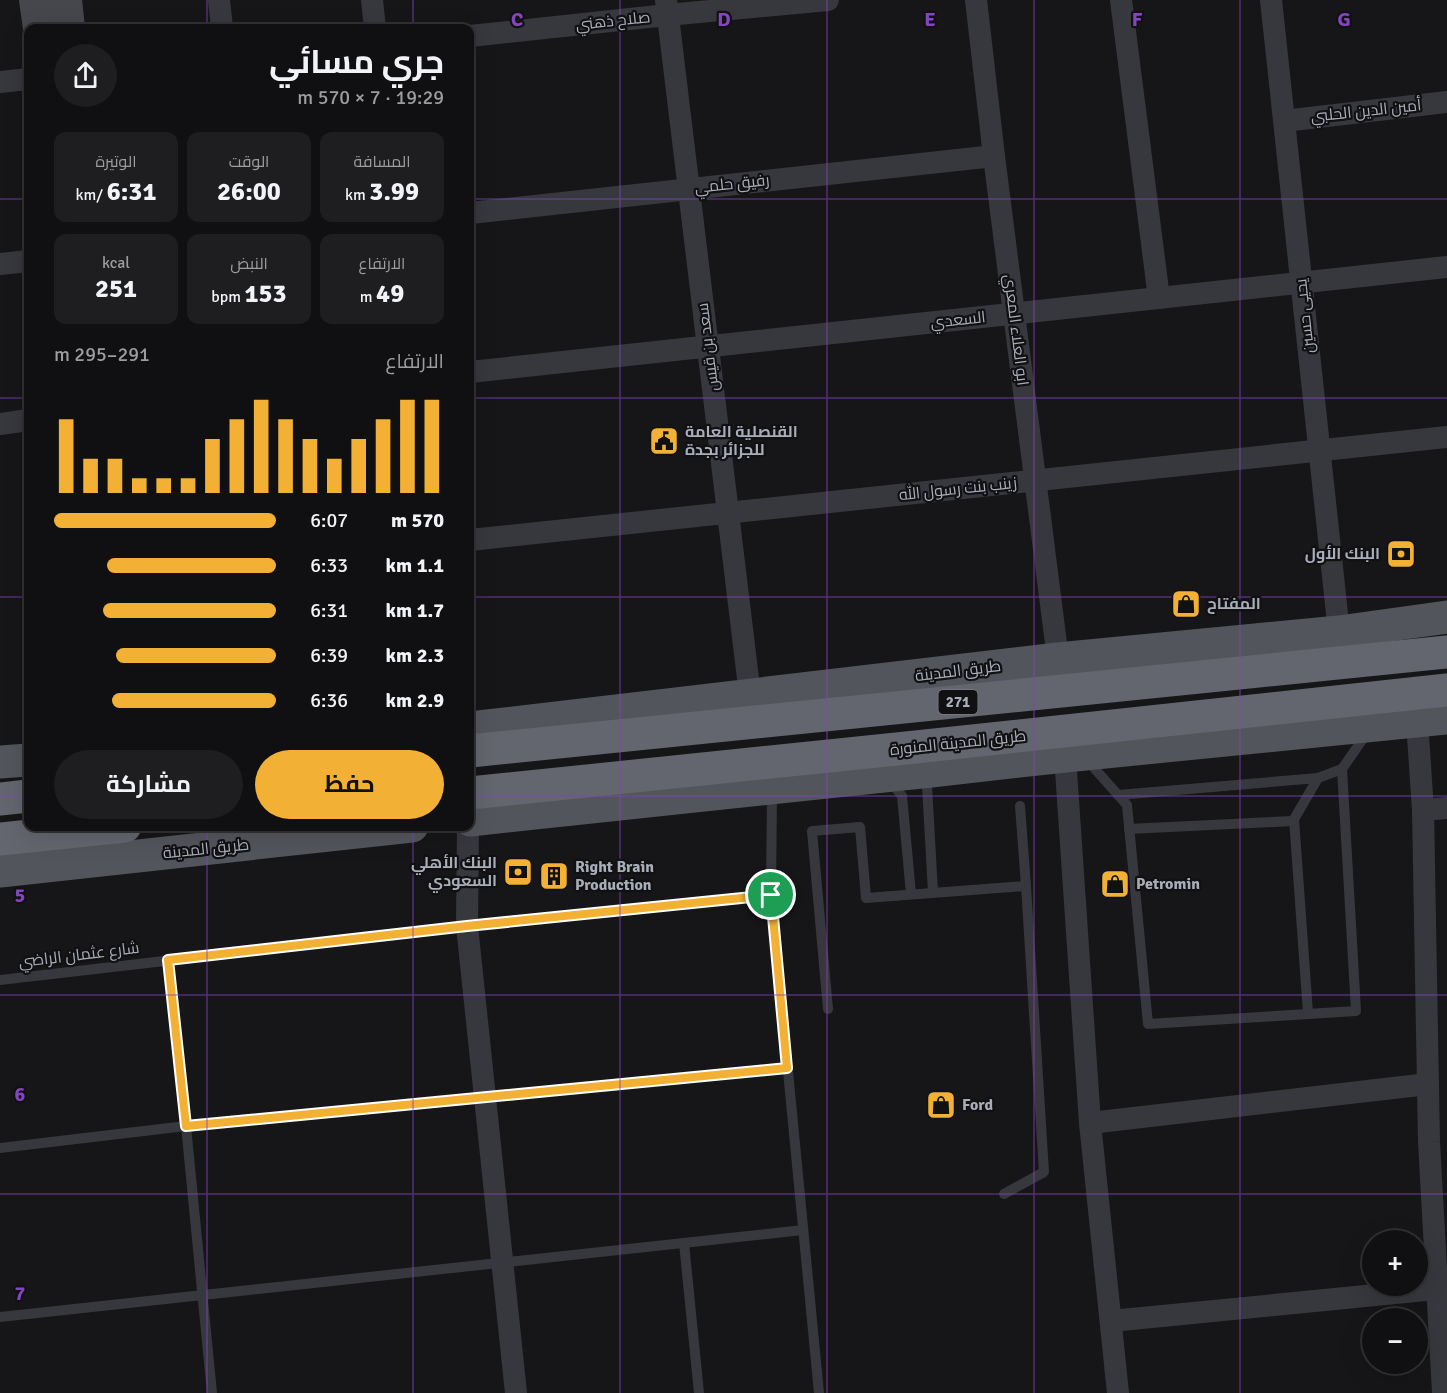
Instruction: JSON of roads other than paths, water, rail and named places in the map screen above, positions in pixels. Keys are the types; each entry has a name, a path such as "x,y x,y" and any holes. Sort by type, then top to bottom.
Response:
{"highway":[{"name":"271","path":"474,751 1447,652"},
{"name":"طريق المدينة المنورة","path":"474,793 1447,690"},
{"path":"0,799 24,796"},
{"path":"0,839 76,831"},
{"path":"0,845 79,831"}],"main road":[{"name":"طريق المدينة","path":"474,728 1058,659 1339,632 1447,617"},
{"path":"836,714 1100,656"},
{"path":"474,820 1073,755 1432,720"},
{"path":"0,762 24,760"},
{"path":"516,789 934,771"},
{"path":"0,790 24,790"},
{"name":"طريق المدينة","path":"0,871 366,831"}],"street":[{"path":"35,0 38,24"},
{"path":"66,0 69,24"},
{"path":"219,0 222,24"},
{"path":"372,0 375,24"},
{"name":"صلاح ذهني","path":"474,35 666,7 820,0"},
{"name":"ابو العلاء المعري","path":"976,0 1058,659"},
{"path":"1121,0 1159,298"},
{"name":"يحيى حسين","path":"1271,0 1339,632"},
{"name":"سعد بن قيس","path":"666,7 750,695"},
{"path":"0,82 24,79"},
{"name":"أمين الدين الحلبي","path":"1284,121 1447,102"},
{"name":"رفيق حلمي","path":"474,213 994,156"},
{"path":"0,264 24,261"},
{"name":"السعدي","path":"474,372 1447,267"},
{"path":"0,424 24,421"},
{"name":"زينب بنت رسول الله","path":"474,540 1447,437"},
{"path":"1432,720 1422,810 1437,979 1428,1084 1438,1142 1443,1393"},
{"path":"1073,755 1090,1123 1118,1393"},
{"path":"1422,810 1447,808"},
{"path":"468,831 467,926 516,1393"},
{"path":"1090,1123 1428,1084"},
{"path":"1111,1321 1442,1288"}],"lane":[{"path":"1118,795 1318,778 1342,769 1372,726"},
{"path":"1073,755 1127,805 1148,1024 1356,1011 1342,769"},
{"path":"933,892 927,786 934,771"},
{"path":"887,776 902,796 911,894"},
{"path":"1308,1013 1294,819 1318,778"},
{"path":"772,788 771,895 819,1393"},
{"path":"1004,1194 1044,1172 1020,806"},
{"path":"1129,829 1293,821 1294,819"},
{"path":"828,1009 812,831 860,827 866,898 1026,886"},
{"name":"شارع عثمان الراضي","path":"0,980 467,926 771,895"},
{"path":"168,960 212,1393"},
{"path":"0,1148 186,1126 787,1068"},
{"path":"0,1317 803,1230"},
{"path":"684,1243 699,1393"}],"place":[{"name":"القنصلية العامة للجزائر بجدة","path":"664,441"},
{"name":"البنك الأول","path":"1401,554"},
{"name":"المفتاح","path":"1186,604"},
{"name":"البنك الأهلي السعودي","path":"518,872"},
{"name":"Right Brain Production","path":"554,876"},
{"name":"Petromin","path":"1115,884"},
{"name":"Ford","path":"941,1105"}]}
